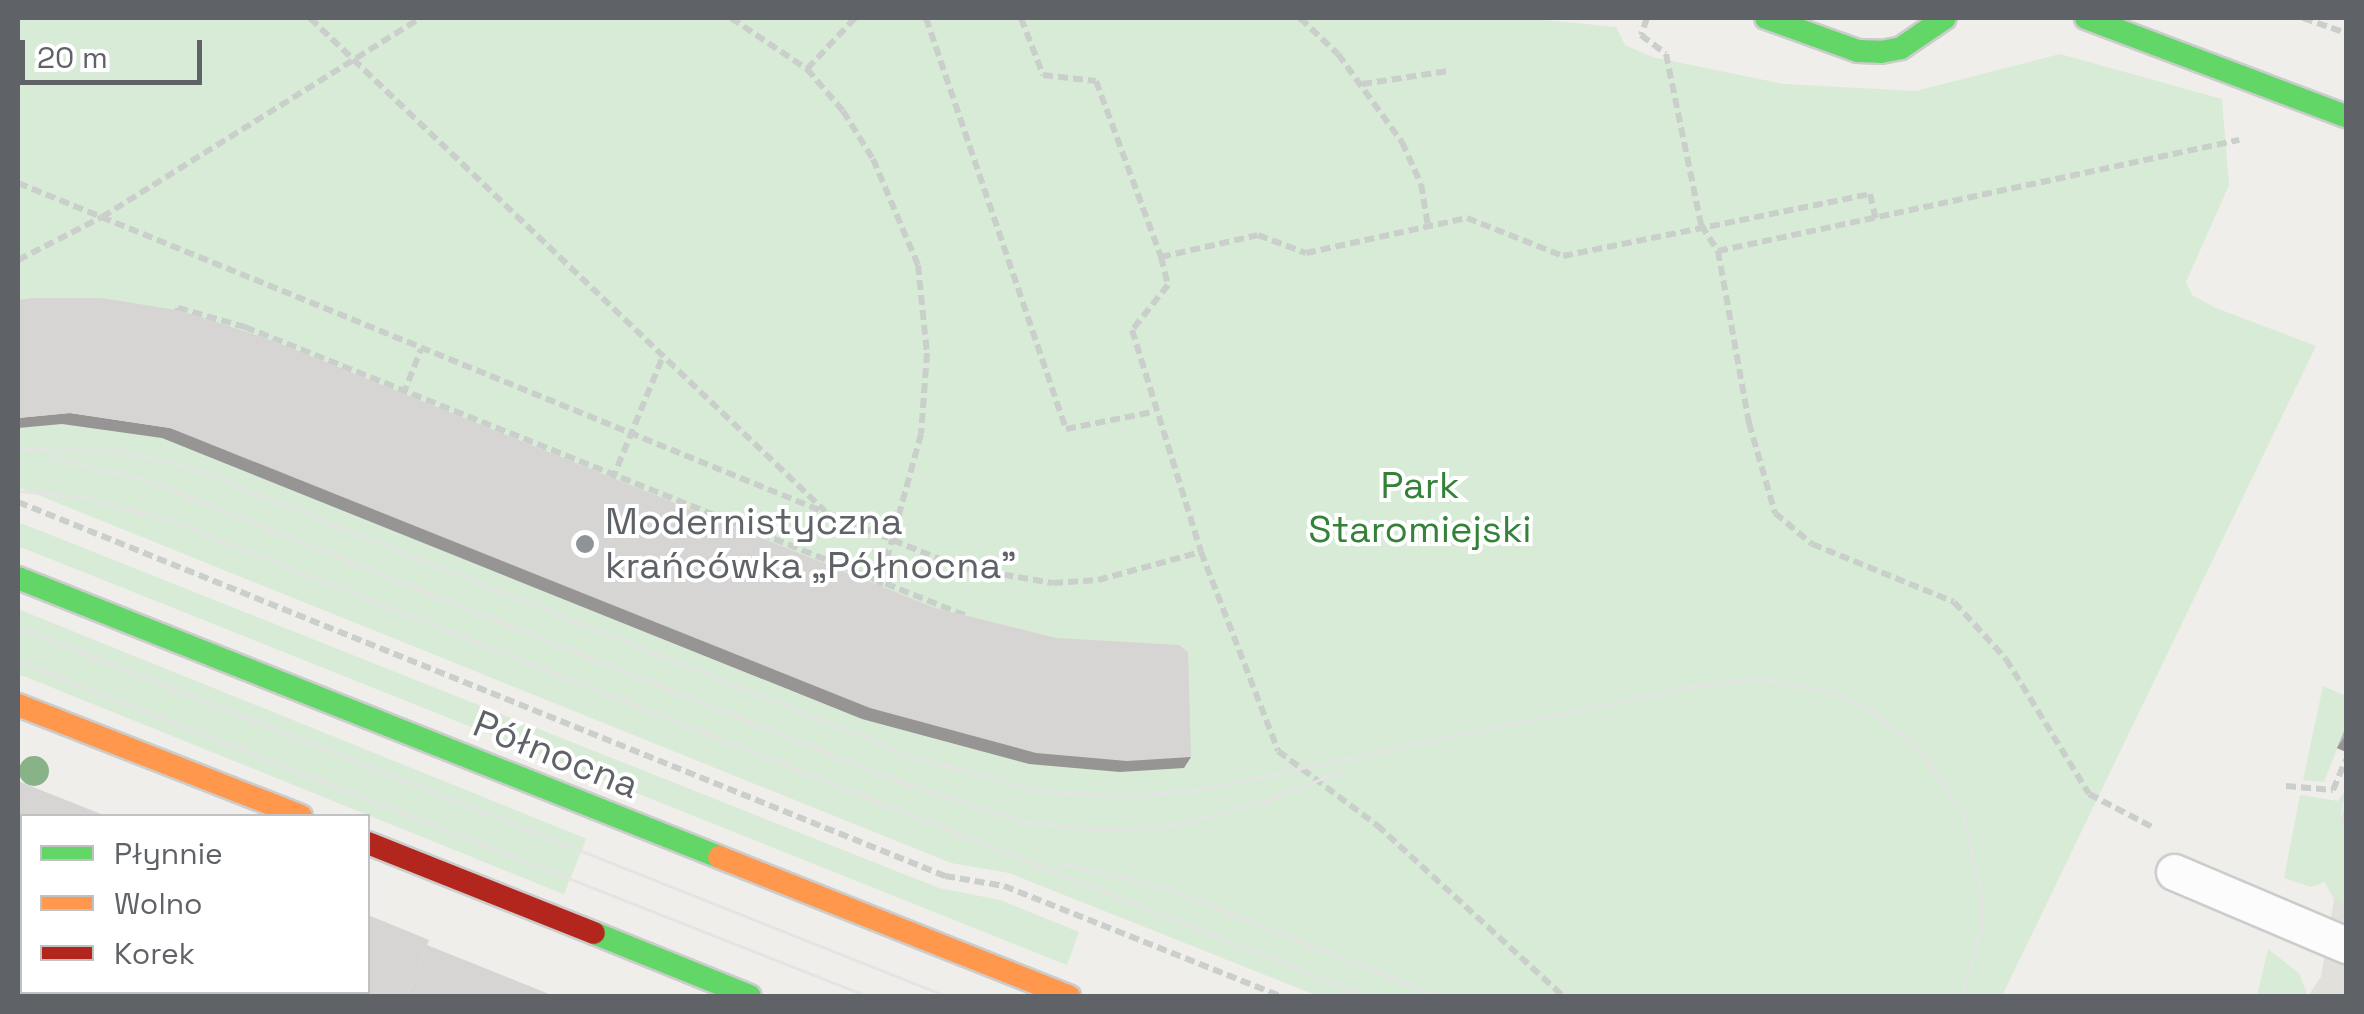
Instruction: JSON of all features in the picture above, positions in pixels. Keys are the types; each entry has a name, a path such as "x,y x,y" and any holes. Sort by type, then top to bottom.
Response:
{"main road":[{"path":"1766,18 1858,51 1882,52 1900,48 1945,18"},
{"path":"2086,18 2346,116"},
{"name":"Północna","path":"18,578 1069,996"},
{"path":"18,704 297,814"},
{"path":"370,844 750,996"}],"lane":[{"path":"2174,872 2346,945"}],"path":[{"path":"310,18 830,516"},
{"path":"18,260 102,217 420,18"},
{"path":"732,18 807,69 872,158 918,266 926,396 896,544 875,598"},
{"path":"807,69 855,18"},
{"path":"926,18 1066,429 1153,412"},
{"path":"1021,18 1043,75 1096,81 1161,257 1168,285 1132,330 1153,412 1201,552 1278,751 1377,825 1563,996"},
{"path":"1300,18 1362,84 1402,142 1421,184 1428,226"},
{"path":"1647,18 1641,34 1666,54 1701,225 1718,250 1749,423 1775,512 1812,544 1954,602 2006,659 2089,794 2158,830"},
{"path":"2303,18 2346,33"},
{"path":"1362,84 1448,71"},
{"path":"1718,250 1876,220 2244,138 2258,84"},
{"path":"18,183 958,567 1054,583 1128,575 1201,552"},
{"path":"1161,257 1258,235 1306,252 1467,218 1562,256 1870,194 1876,220"},
{"path":"174,322 178,308 206,315 881,585 974,618"},
{"path":"398,406 422,349"},
{"path":"607,490 663,356"},
{"path":"18,502 945,876 1004,886 1281,996"},
{"path":"2286,786 2332,790 2346,760"}],"shaded area":[{"path":"2346,799 2346,996 2308,996 2321,977 2334,899 2325,882"}],"green space":[{"name":"Park Staromiejski","path":"18,18 1524,18 1616,27 1625,45 1652,57 1784,84 1916,91 2060,54 2222,99 2229,185 2186,282 2192,295 2216,308 2316,346 2002,996 1318,996 1009,873 951,863 18,487"},
{"path":"18,522 939,888 1000,900 1079,932 1067,965 18,546"},
{"path":"18,609 586,839 564,894 18,674"},
{"path":"2323,686 2346,696 2346,726 2324,782 2303,780"},
{"path":"2346,789 2340,822 2346,825 2346,904 2334,899 2325,882 2311,887 2284,878 2300,795 2338,801"},
{"path":"2268,949 2299,973 2308,996 2257,996"}],"building":[{"name":"Modernistyczna krańcówka „Północna”","path":"102,298 182,311 271,340 935,608 1056,638 1179,645 1188,652 1191,757 1127,761 1036,753 870,708 170,428 70,413 18,418 18,300"},
{"path":"18,781 101,814 20,814 18,926"},
{"path":"370,916 429,940 407,996 248,994 370,994"},
{"path":"427,945 554,996 407,996"}],"tram line":[{"path":"18,449 124,451 195,469 909,755 1038,791 1117,796 1193,791 1687,687 1758,679 1836,693 1871,710 1920,750 1963,814 1981,891 1981,929 1962,996"},
{"path":"48,457 144,479 898,781 1024,822 1103,830 1176,825 1263,802 1346,769"},
{"path":"18,491 84,497 175,522 1367,996"},
{"path":"18,627 946,996"},
{"path":"18,661 867,996"},
{"path":"1060,863 1164,887 1438,996"}],"traffic: fast":[{"path":"1766,18 1858,51 1881,52 1901,48 1945,18"},
{"path":"2086,18 2346,116"},
{"path":"18,578 719,857"},
{"path":"594,933 750,996"}],"traffic: slow":[{"path":"18,705 296,814"},
{"path":"719,857 1069,996"}],"traffic: jam":[{"path":"370,844 594,933"}],"place":[{"name":"Modernistyczna krańcówka „Północna”","path":"585,544"}]}
